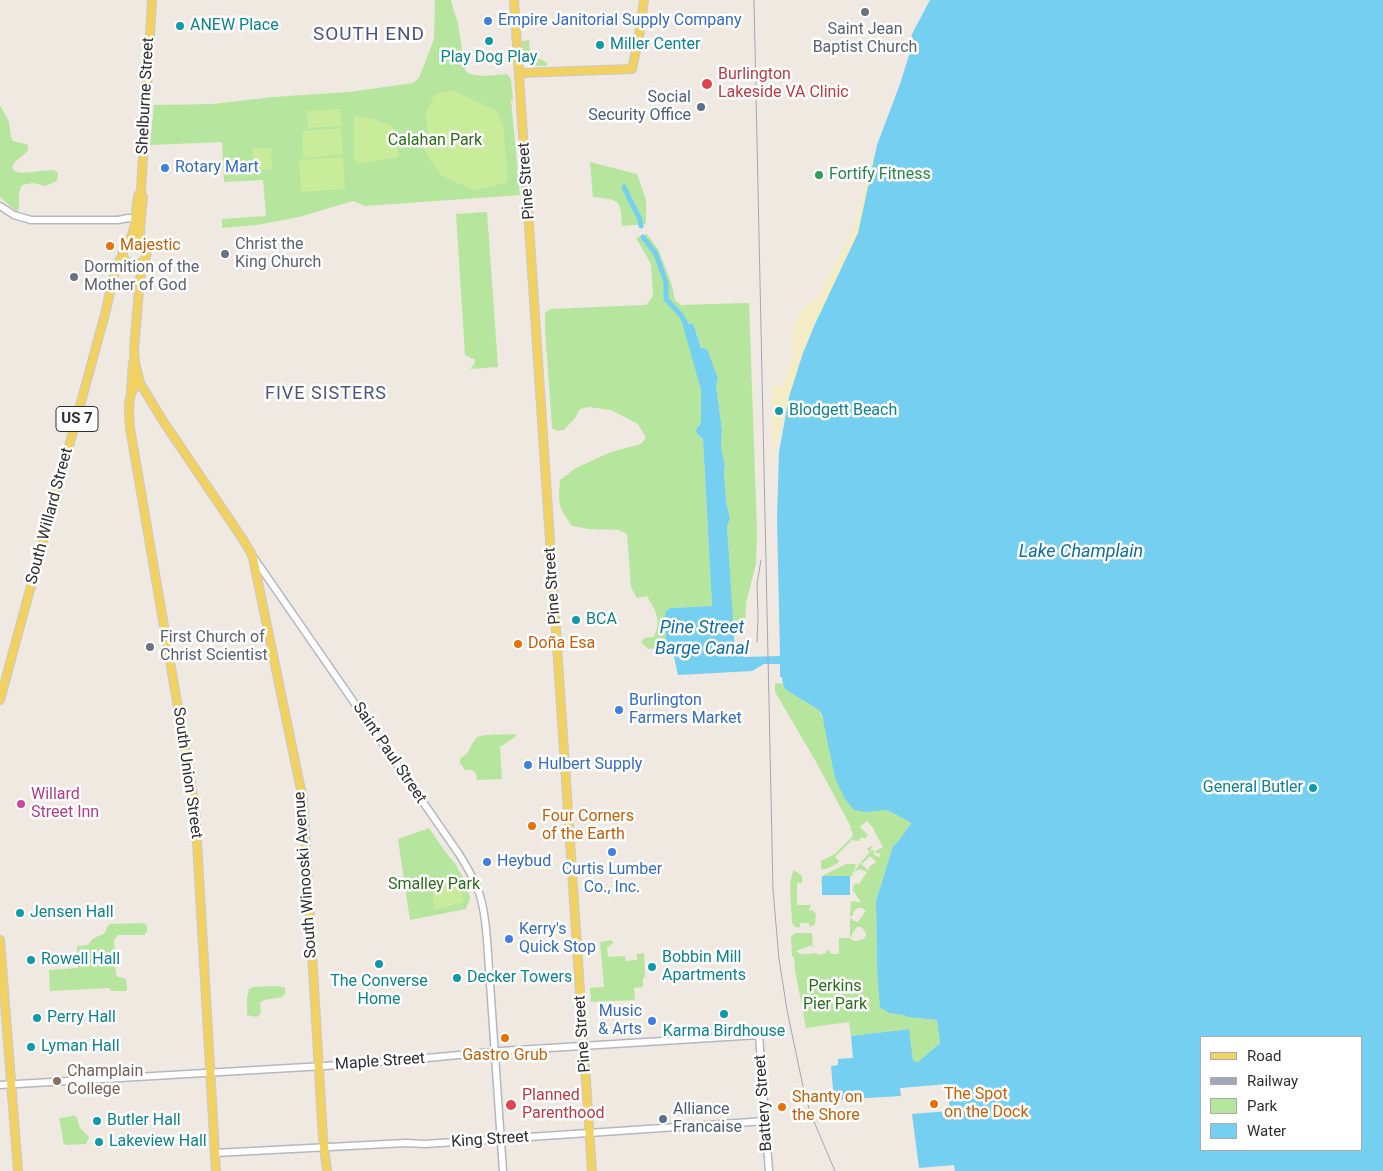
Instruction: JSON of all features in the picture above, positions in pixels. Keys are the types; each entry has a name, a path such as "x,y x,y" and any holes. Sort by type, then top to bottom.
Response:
{"main road":[{"name":"Shelburne Street","path":"140,383 134,353 140,279 148,252 145,244 140,241 138,196 141,193 152,0"},
{"name":"Pine Street","path":"514,0 592,1171"},
{"path":"519,73 632,69 644,0"},
{"name":"Shelburne Street","path":"138,219 129,242 125,245 123,254 140,279"},
{"path":"129,242 134,240 140,241"},
{"name":"South Willard Street","path":"0,700 106,314 117,264 123,254"},
{"path":"116,273 121,267 139,264 144,261"},
{"name":"South Union Street","path":"134,353 132,365 131,435 195,807 216,1171"},
{"path":"131,394 134,386 140,383"},
{"name":"Saint Paul Street","path":"140,383 163,421 251,553"},
{"name":"South Winooski Avenue","path":"251,553 303,800 324,1148 327,1171"},
{"path":"0,940 18,1171"}],"street":[{"path":"0,206 14,216 32,220 138,219"},
{"path":"118,220 127,223 134,229"},
{"name":"Saint Paul Street","path":"251,553 475,880 484,912 503,1171"},
{"name":"Maple Street","path":"0,1085 319,1066 495,1051 759,1035"},
{"name":"Battery Street","path":"759,1035 769,1171"},
{"name":"King Street","path":"215,1154 406,1143 425,1144 766,1121"}],"green space":[{"name":"Calahan Park","path":"435,0 451,0 458,23 465,70 469,74 484,76 507,74 511,79 513,100 511,100 520,195 365,206 353,201 299,217 257,225 222,228 222,219 266,216 263,180 224,182 222,142 150,145 154,105 213,104 273,97 349,92 413,83 419,78 434,39"},
{"path":"529,40 530,54 543,60 547,63 547,66 534,65 523,59 522,42"},
{"path":"454,91 497,111 503,126 508,179 506,183 476,190 466,187 441,175 424,150 428,139 426,112 434,96 442,92"},
{"path":"0,105 9,122 13,141 28,145 28,151 12,166 14,171 21,173 53,170 58,173 57,181 45,186 33,183 22,185 19,193 18,212 0,197"},
{"path":"340,109 342,126 308,128 307,111"},
{"path":"354,116 377,120 391,126 399,154 397,157 359,163 354,158"},
{"path":"341,128 343,154 303,158 302,131"},
{"path":"253,148 271,148 272,170 253,170"},
{"path":"343,157 345,189 301,192 299,160"},
{"path":"590,162 637,174 646,200 646,224 622,226 621,210 617,202 593,197"},
{"path":"487,212 498,367 470,369 475,360 465,355 456,214"},
{"path":"647,234 658,249 671,282 675,300 681,305 749,303 757,531 756,564 746,603 745,627 733,629 727,526 730,519 726,501 725,466 721,447 722,430 716,385 718,379 701,348 693,323 684,325 701,390 701,423 698,425 698,435 703,439 712,606 670,608 665,612 672,648 648,649 641,642 644,638 654,637 658,620 647,596 637,598 631,587 627,534 619,530 589,529 572,526 564,514 559,494 560,480 576,468 611,452 641,444 646,438 638,424 611,410 589,407 580,409 564,430 557,431 552,428 545,328 545,313 550,309 646,305 653,296 651,264 636,238"},
{"name":"Perkins Pier Park","path":"775,683 783,684 786,690 819,710 826,728 835,778 866,812 887,810 910,822 911,825 893,846 876,901 877,968 881,1007 896,1013 937,1020 940,1043 918,1062 913,1061 908,1029 851,1036 849,1022 806,1028 794,957 792,956 791,937 795,933 812,933 813,948 812,945 796,951 804,954 817,953 817,955 826,953 827,949 832,954 839,954 839,938 849,938 857,941 865,938 866,933 860,927 857,927 852,937 850,936 850,918 858,922 866,911 862,908 857,908 853,916 850,916 851,902 861,903 854,891 853,893 853,886 856,883 859,884 867,872 860,869 854,872 860,863 869,871 869,867 876,862 870,856 862,864 861,862 870,852 867,849 871,846 873,848 870,849 871,851 874,850 874,855 880,857 880,854 875,851 883,847 875,830 867,821 860,827 868,835 865,839 862,837 858,841 852,840 835,857 839,861 838,863 826,869 821,869 821,861 835,854 852,837 853,833 815,760 775,692"},
{"path":"516,734 515,737 500,747 502,779 477,780 476,773 472,770 465,770 460,763 460,759 468,752 477,737"},
{"name":"Smalley Park","path":"429,828 456,865 464,879 470,898 466,909 410,920 398,839"},
{"path":"846,864 856,865 852,876 823,876 821,884 822,876"},
{"path":"794,870 802,876 802,883 797,883 797,905 811,905 809,910 805,909 811,911 812,910 816,914 815,924 810,927 809,923 800,923 800,927 796,927 792,922 790,884"},
{"path":"453,874 458,876 464,902 435,910 433,898 436,888 442,879"},
{"path":"144,923 147,926 147,932 144,935 118,935 114,940 116,975 126,979 126,991 111,991 109,988 50,991 49,970 78,968 77,946 88,945 92,939 104,933 110,924"},
{"path":"612,940 613,944 607,947 608,957 625,956 626,961 637,960 637,954 644,953 645,977 643,978 643,987 634,988 635,1000 591,1002 590,988 604,986 600,942"},
{"path":"275,986 285,988 285,994 282,997 264,1000 260,1003 261,1013 257,1017 247,1015 249,989 253,987"},
{"path":"74,1115 80,1128 89,1137 86,1144 66,1145 63,1142 59,1118"}],"sand":[{"path":"877,145 858,233 803,353 774,452 773,468 772,386 782,388 793,357 792,332 801,312 807,305 817,299 852,232"}],"water":[{"name":"Lake Champlain","path":"930,0 1383,0 1383,1171 955,1171 954,1165 919,1168 912,1114 950,1111 947,1084 900,1088 901,1096 834,1100 831,1066 838,1065 838,1059 853,1058 851,1036 909,1029 913,1061 918,1062 940,1043 937,1020 889,1013 880,1007 877,968 876,901 893,846 911,824 887,810 866,812 854,810 845,799 835,778 822,715 819,710 786,690 782,677 780,677 780,664 764,664 752,671 678,675 672,648 666,642 665,612 670,608 712,606 703,439 696,430 701,422 701,390 683,326 693,323 701,348 707,349 718,379 716,385 722,430 721,447 725,466 726,501 730,519 727,526 735,651 745,657 780,656 777,518 779,452 789,397 803,353 815,324 858,233 877,145 910,52 912,34"},
{"path":"822,876 850,876 850,895 822,895"}],"waterway":[{"name":"Pine Street Barge Canal","path":"624,187 640,219 641,226"},
{"name":"Pine Street Barge Canal","path":"643,237 656,254 666,283 666,299 681,315 689,330"}],"railway":[{"path":"754,0 773,890 779,959 787,1010 805,1096 835,1171"},
{"path":"757,642 757,584 761,560"}],"place":[{"name":"Saint Jean Baptist Church","path":"865,12"},
{"name":"Empire Janitorial Supply Company","path":"488,21"},
{"name":"ANEW Place","path":"180,26"},
{"name":"Play Dog Play","path":"489,41"},
{"name":"Miller Center","path":"600,45"},
{"name":"Burlington Lakeside VA Clinic","path":"707,84"},
{"name":"Social Security Office","path":"701,107"},
{"name":"Rotary Mart","path":"165,168"},
{"name":"Fortify Fitness","path":"819,175"},
{"name":"Majestic","path":"110,246"},
{"name":"Christ the King Church","path":"225,254"},
{"name":"Dormition of the Mother of God","path":"74,277"},
{"name":"Blodgett Beach","path":"779,411"},
{"name":"BCA","path":"576,620"},
{"name":"Doña Esa","path":"518,644"},
{"name":"First Church of Christ Scientist","path":"150,647"},
{"name":"Burlington Farmers Market","path":"619,710"},
{"name":"Hulbert Supply","path":"528,765"},
{"name":"General Butler","path":"1313,788"},
{"name":"Willard Street Inn","path":"21,804"},
{"name":"Four Corners of the Earth","path":"532,826"},
{"name":"Curtis Lumber Co., Inc.","path":"612,852"},
{"name":"Heybud","path":"487,862"},
{"name":"Jensen Hall","path":"20,913"},
{"name":"Kerry's Quick Stop","path":"509,939"},
{"name":"Rowell Hall","path":"31,960"},
{"name":"The Converse Home","path":"379,964"},
{"name":"Bobbin Mill Apartments","path":"652,967"},
{"name":"Decker Towers","path":"457,978"},
{"name":"Karma Birdhouse","path":"724,1014"},
{"name":"Perry Hall","path":"37,1018"},
{"name":"Music & Arts","path":"652,1021"},
{"name":"Gastro Grub","path":"505,1038"},
{"name":"Lyman Hall","path":"31,1047"},
{"name":"Champlain College","path":"57,1081"},
{"name":"The Spot on the Dock","path":"934,1104"},
{"name":"Planned Parenthood","path":"511,1105"},
{"name":"Shanty on the Shore","path":"782,1107"},
{"name":"Alliance Francaise","path":"663,1119"},
{"name":"Butler Hall","path":"97,1121"},
{"name":"Lakeview Hall","path":"99,1142"}],"district":[{"name":"SOUTH END","path":"369,35"},
{"name":"FIVE SISTERS","path":"326,394"}]}
